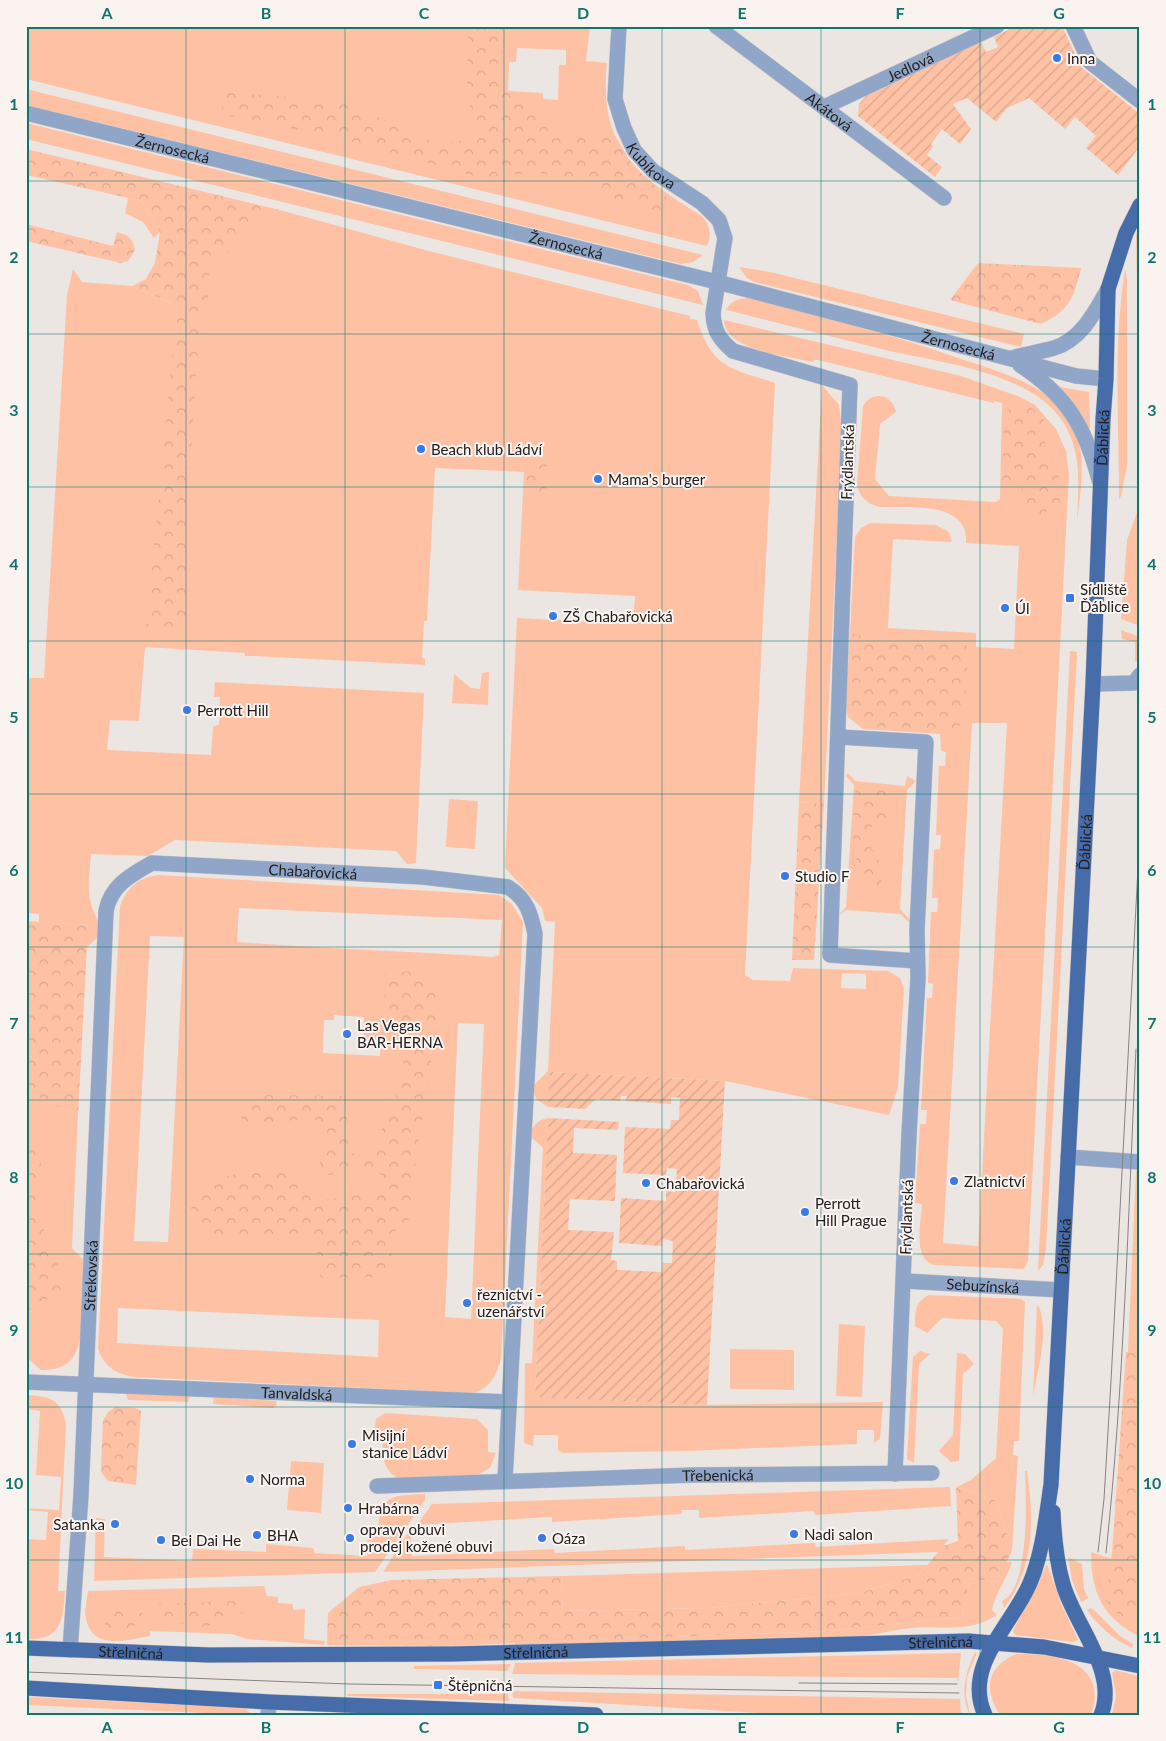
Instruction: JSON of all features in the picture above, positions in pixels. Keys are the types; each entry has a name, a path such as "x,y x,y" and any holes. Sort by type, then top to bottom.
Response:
{"main road":[{"name":"Ďáblická","path":"1051,1485 1093,684 1108,289 1126,233 1140,205"},
{"path":"985,1715 978,1690 980,1676 996,1643 1030,1583 1041,1545 1051,1485"},
{"path":"1051,1485 1055,1548 1064,1586 1095,1656 1106,1691 1101,1715"},
{"name":"Střelničná","path":"26,1648 209,1655 452,1654 968,1640 1044,1647 1140,1666"},
{"path":"26,1688 269,1708 596,1715"}],"street":[{"name":"Kubíkova","path":"619,26 615,99 624,128 634,150 653,171 702,203 719,220 725,238 717,282"},
{"name":"Akátová","path":"716,26 944,198"},
{"name":"Jedlová","path":"824,107 996,26"},
{"path":"1073,26 1090,62 1140,101"},
{"name":"Žernosecká","path":"26,113 717,282 1076,376 1106,379"},
{"name":"Frýdlantská","path":"717,282 714,324 718,339 733,351 818,374 850,386 830,955 917,961"},
{"path":"1010,358 1056,348 1072,338 1089,321 1108,289"},
{"path":"1010,358 1050,386 1068,405 1080,425 1092,452 1101,487"},
{"path":"1093,684 1134,683 1140,675"},
{"name":"Frýdlantská","path":"839,737 926,742 917,961 918,978 909,1134 905,1281 900,1337 895,1474"},
{"name":"Chabařovická","path":"108,902 116,888 127,877 152,862 424,877 508,887 519,894 527,905 535,934 508,1402"},
{"name":"Střekovská","path":"70,1650 86,1385 108,902"},
{"path":"1068,1157 1140,1162"},
{"name":"Sebuzínská","path":"905,1281 1061,1290"},
{"name":"Tanvaldská","path":"26,1382 508,1402"},
{"path":"505,1480 508,1402"},
{"name":"Třebenická","path":"377,1486 485,1484 505,1480 693,1475 932,1473"}],"green space":[{"path":"26,26 590,26 586,61 607,63 606,92 609,117 616,138 627,156 641,172 658,187 702,216 709,230 709,242 707,246 26,79","holes":["517,48 566,50 566,65 559,65 558,100 543,99 543,93 508,91 509,62 516,62"]},
{"path":"468,26 503,26 502,82 511,97 531,108 557,131 590,138 614,134 633,166 674,204 666,212 620,202 580,181 534,172 482,178 338,138 220,114 227,93 336,100 400,126 438,145 477,137 467,93"},
{"path":"1016,26 1062,26 1081,67 1140,114 1140,146 1118,175 1086,148 1096,136 1075,117 1065,129 1029,98 1007,108 996,122 967,98 953,104 971,129 960,144 942,129 931,144 933,146 927,155 942,167 935,177 858,116 859,104 866,96 981,42 986,52 998,47 994,37"},
{"path":"26,89 703,255 693,262 681,264 26,105"},
{"path":"26,123 688,285 698,291 703,305 26,139"},
{"path":"26,149 280,210 245,229 224,258 209,265 208,312 200,317 189,482 187,616 173,633 146,631 177,306 132,286 146,279 155,263 160,232 142,201 26,175"},
{"path":"188,191 275,213 280,210 425,250 690,316 690,319 697,320 703,336 717,358 746,374 775,383 745,975 753,980 790,981 793,968 888,971 900,978 904,989 898,1088 889,1115 725,1081 551,1072 548,1107 536,1099 532,1087 548,1071 555,922 545,921 542,908 505,868 517,618 633,624 635,596 518,590 524,472 435,468 427,621 424,621 422,657 425,659 425,665 245,656 245,653 145,647 139,721 110,720 107,750 211,755 213,726 219,725 220,697 214,697 215,682 424,693 416,863 407,864 396,851 175,840 148,856 91,854 90,900 102,928 98,937 87,947 91,925 39,922 39,914 26,913 26,678 44,678 67,295 73,269 82,282 132,286 172,304","holes":["842,973 866,974 866,989 841,988"]},
{"path":"128,198 142,201 160,232 154,238 143,222 125,213"},
{"path":"26,224 113,246 117,232 129,238 135,250 128,261 121,263 26,241"},
{"path":"1140,226 1140,292 1137,288 1136,234"},
{"path":"978,263 1081,268 1076,288 1069,302 1058,314 1041,324 950,300"},
{"path":"739,267 770,272 1024,334 1021,347 754,282 747,278"},
{"path":"1125,269 1127,279 1127,466 1119,500 1118,355 1121,297"},
{"path":"747,298 908,341 1003,373 1043,393 1064,412 1078,437 1081,451 1082,479 1077,522 1078,470 1074,446 1063,422 1048,405 1028,391 1005,380 954,364 881,349 726,310 735,301"},
{"path":"724,320 961,376 1020,397 1035,405 1056,429 1066,451 1069,474 1028,1261 1024,1269 935,1265 928,1262 923,1256 920,1239 922,1204 915,1203 920,1124 926,1124 927,1110 921,1110 927,998 932,998 933,984 928,983 931,912 937,912 938,898 932,898 934,850 940,849 941,835 936,835 939,766 945,766 946,752 941,751 940,734 863,729 848,717 846,707 855,537 861,528 870,523 936,525 949,532 952,542 893,539 888,628 976,633 976,647 1014,649 1019,546 966,543 964,529 958,519 947,513 920,507 875,506 862,496 857,484 863,406 872,398 882,396 891,401 896,412 880,424 875,472 875,479 889,496 996,502 1000,499 1002,403 994,401 994,403 818,360 813,362 774,354 746,345 735,339 727,330","holes":["972,723 1007,723 978,1246 943,1243"]},
{"path":"822,385 839,405 842,430 824,804 799,802"},
{"path":"1060,387 1089,392 1090,428 1088,429 1083,416"},
{"path":"1032,408 1044,420 1046,455 1058,459 1060,504 1034,519 1019,482 1002,496 1004,410"},
{"path":"541,443 555,451 544,470 547,498 523,497 525,472 540,458"},
{"path":"1140,504 1140,626 1121,619 1127,540"},
{"path":"1121,630 1140,637 1140,662 1135,661 1135,642 1122,639"},
{"path":"853,634 887,640 967,645 964,716 958,729 933,732 861,725 849,713"},
{"path":"1070,651 1077,652 1046,1249 1043,1265 1038,1271"},
{"path":"489,672 488,705 452,703 454,674 471,688 480,689 482,673"},
{"path":"848,773 855,781 905,786 907,776 916,781 907,790 900,909 911,921 910,923 900,914 846,910 837,917 846,907 854,785 846,776"},
{"path":"856,784 898,788 889,803 888,816 870,828 866,840 883,871 881,883 876,890 870,888 862,875 854,850 853,825"},
{"path":"449,799 478,801 475,849 446,847"},
{"path":"799,802 824,804 814,960 792,960"},
{"path":"151,876 499,895 512,904 523,922 501,1359 495,1375 485,1387 474,1393 134,1377 117,1372 104,1361 98,1349 120,906 134,884","holes":["239,908 502,920 499,955 493,957 237,942","150,936 184,937 168,1242 134,1241","334,1015 364,1017 363,1041 380,1042 380,1056 323,1053 324,1020 334,1020","458,1023 484,1024 471,1319 445,1317","118,1308 379,1320 378,1357 117,1343"]},
{"path":"26,921 92,925 87,947 78,1116 29,1093 26,1087"},
{"path":"422,969 440,1004 413,1179 414,1215 393,1233 390,1277 320,1278 315,1233 218,1235 195,1228 190,1202 219,1178 273,1166 320,1201 379,1189 383,1175 361,1170 316,1177 328,1137 313,1117 248,1127 239,1115 260,1095 346,1096 349,1153 371,1156 401,1082 405,1048 377,976"},
{"path":"550,1072 725,1081 707,1405 535,1397 548,1118 619,1122 618,1130 574,1128 573,1153 617,1155 615,1201 570,1199 568,1230 614,1232 611,1260 617,1261 617,1270 662,1272 663,1263 672,1263 673,1241 663,1239 662,1246 619,1243 621,1198 666,1201 666,1191 675,1192 677,1169 667,1168 666,1175 623,1173 625,1127 670,1129 671,1120 679,1120 680,1098 671,1097 671,1104 626,1101 627,1096 621,1096 620,1101 596,1099 585,1109 548,1107"},
{"path":"29,1093 78,1116 72,1248 85,1261 82,1329 75,1353 70,1361 60,1367 49,1370 41,1370 26,1357 26,1151"},
{"path":"548,1118 535,1396 707,1405 883,1402 880,1439 874,1443 874,1430 857,1430 857,1444 688,1451 563,1453 558,1450 558,1435 534,1435 533,1446 524,1443 525,1363 532,1363 543,1148 530,1136 536,1124"},
{"path":"26,1139 41,1161 37,1213 69,1292 38,1302 26,1313"},
{"path":"1136,1171 1140,1171 1140,1637 1116,1621 1101,1602 1093,1579 1091,1552 1128,1564 1125,1418"},
{"path":"929,1295 1021,1299 1025,1302 1019,1441 1014,1441 1013,1455 1018,1456 1012,1551 995,1500 956,1487 971,1480 996,1458 1003,1329 996,1321 942,1318 927,1333 915,1326 915,1316 918,1304"},
{"path":"1037,1304 1041,1313 1043,1336 1033,1397"},
{"path":"839,1324 865,1326 862,1397 836,1396"},
{"path":"730,1349 794,1350 794,1390 730,1389"},
{"path":"920,1351 930,1354 919,1364 914,1463 907,1459 913,1357"},
{"path":"1126,1352 1140,1353 1140,1627 1120,1616 1105,1600 1112,1552"},
{"path":"957,1353 965,1354 974,1364 963,1374 959,1461 951,1462 939,1451 953,1435"},
{"path":"126,1394 190,1396 188,1402 128,1400"},
{"path":"26,1395 42,1396 53,1400 61,1409 66,1424 58,1591 65,1591 63,1611 54,1632 38,1639 26,1639 26,1539 46,1540 48,1512 26,1510 26,1508 59,1510 61,1477 36,1475 40,1411 26,1409"},
{"path":"214,1397 276,1401 277,1405 273,1408 213,1404"},
{"path":"115,1407 136,1408 141,1411 136,1485 108,1481 101,1472 103,1421 108,1412"},
{"path":"385,1413 477,1419 488,1430 488,1452 496,1453 490,1468 474,1477 402,1480 396,1477 387,1469 385,1464 383,1439 373,1438 376,1419"},
{"path":"291,1461 324,1463 321,1513 287,1510"},
{"path":"1025,1471 1027,1471 1031,1507 1030,1542 1022,1576 1004,1608 1002,1601 1011,1593 1018,1579 1022,1561 1026,1520"},
{"path":"950,1487 951,1506 815,1515 814,1511 699,1518 699,1510 682,1510 682,1514 552,1522 552,1517 417,1525 432,1504"},
{"path":"956,1487 995,1500 1012,1551 996,1582 970,1578 962,1617 828,1631 443,1646 327,1645 328,1613 359,1587 392,1580 561,1576 563,1611 708,1608 859,1593 919,1575 943,1546 958,1541"},
{"path":"425,1494 425,1500 375,1572 94,1581 96,1518 105,1519 104,1557 192,1561 193,1549 266,1552 266,1544 313,1548 315,1553 367,1556 368,1532 378,1532 381,1510 385,1504 396,1497 404,1495"},
{"path":"410,1530 412,1556 554,1549 555,1553 685,1546 685,1550 815,1543 816,1547 949,1539 938,1552 383,1572"},
{"path":"1068,1557 1082,1564 1084,1589 1088,1598 1081,1602 1072,1580"},
{"path":"1005,1562 1012,1562 992,1610 997,1615 986,1621 963,1627 903,1629 845,1638 515,1645 515,1643 828,1631 962,1617 970,1578 996,1582"},
{"path":"1047,1564 1062,1606 1078,1640 1073,1642 1015,1635 1013,1631"},
{"path":"927,1565 919,1575 859,1593 708,1608 563,1611 561,1576"},
{"path":"264,1586 267,1596 278,1597 278,1603 293,1604 293,1610 305,1609 304,1639 325,1641 324,1645 247,1639 232,1634 150,1631 150,1636 112,1641 96,1636 90,1629 86,1619 85,1609 88,1591"},
{"path":"235,1601 244,1612 204,1627 166,1621 159,1604"},
{"path":"135,1606 143,1614 145,1622 118,1632 107,1630 102,1613 107,1608"},
{"path":"1090,1608 1120,1636 1133,1644 1132,1648 1113,1637 1096,1622 1087,1610"},
{"path":"975,1652 977,1653 967,1677 966,1696 970,1715 964,1691 969,1667"},
{"path":"961,1653 958,1682 957,1678 512,1674 515,1663"},
{"path":"1016,1654 1032,1654 1062,1659 1076,1664 1086,1672 1093,1683 1095,1697 1091,1715 1000,1715 991,1696 991,1679 999,1665"},
{"path":"511,1664 507,1671 414,1669 414,1666"},
{"path":"1116,1670 1140,1677 1140,1715 1112,1715 1116,1696 1112,1673"},
{"path":"512,1691 960,1699 961,1715 792,1715 513,1698"},
{"path":"348,1694 508,1694 509,1701 347,1696"},
{"path":"26,1697 228,1707 246,1709 252,1715 26,1705"}],"tram line":[{"path":"1098,1552 1104,1499 1111,1381 1140,830"},
{"path":"1106,1553 1121,1364 1136,1049"},
{"path":"26,1672 349,1684 959,1693"},
{"path":"799,1683 957,1684"}],"place":[{"name":"Inna","path":"1057,58"},
{"name":"Beach klub Ládví","path":"421,449"},
{"name":"Mama's burger","path":"598,479"},
{"name":"Sídliště Ďáblice","path":"1070,598"},
{"name":"Úl","path":"1005,608"},
{"name":"ZŠ Chabařovická","path":"553,616"},
{"name":"Perrott Hill","path":"187,710"},
{"name":"Studio F","path":"785,876"},
{"name":"Las Vegas BAR-HERNA","path":"347,1034"},
{"name":"Zlatnictví","path":"954,1181"},
{"name":"Chabařovická","path":"646,1183"},
{"name":"Perrott Hill Prague","path":"805,1212"},
{"name":"řeznictví - uzenářství","path":"467,1303"},
{"name":"Misijní stanice Ládví","path":"352,1444"},
{"name":"Norma","path":"250,1479"},
{"name":"Hrabárna","path":"348,1508"},
{"name":"Satanka","path":"115,1524"},
{"name":"Nadi salon","path":"794,1534"},
{"name":"BHA","path":"257,1535"},
{"name":"opravy obuvi prodej kožené obuvi","path":"350,1538"},
{"name":"Oáza","path":"542,1538"},
{"name":"Bei Dai He","path":"161,1540"},
{"name":"Štěpničná","path":"438,1685"}]}
